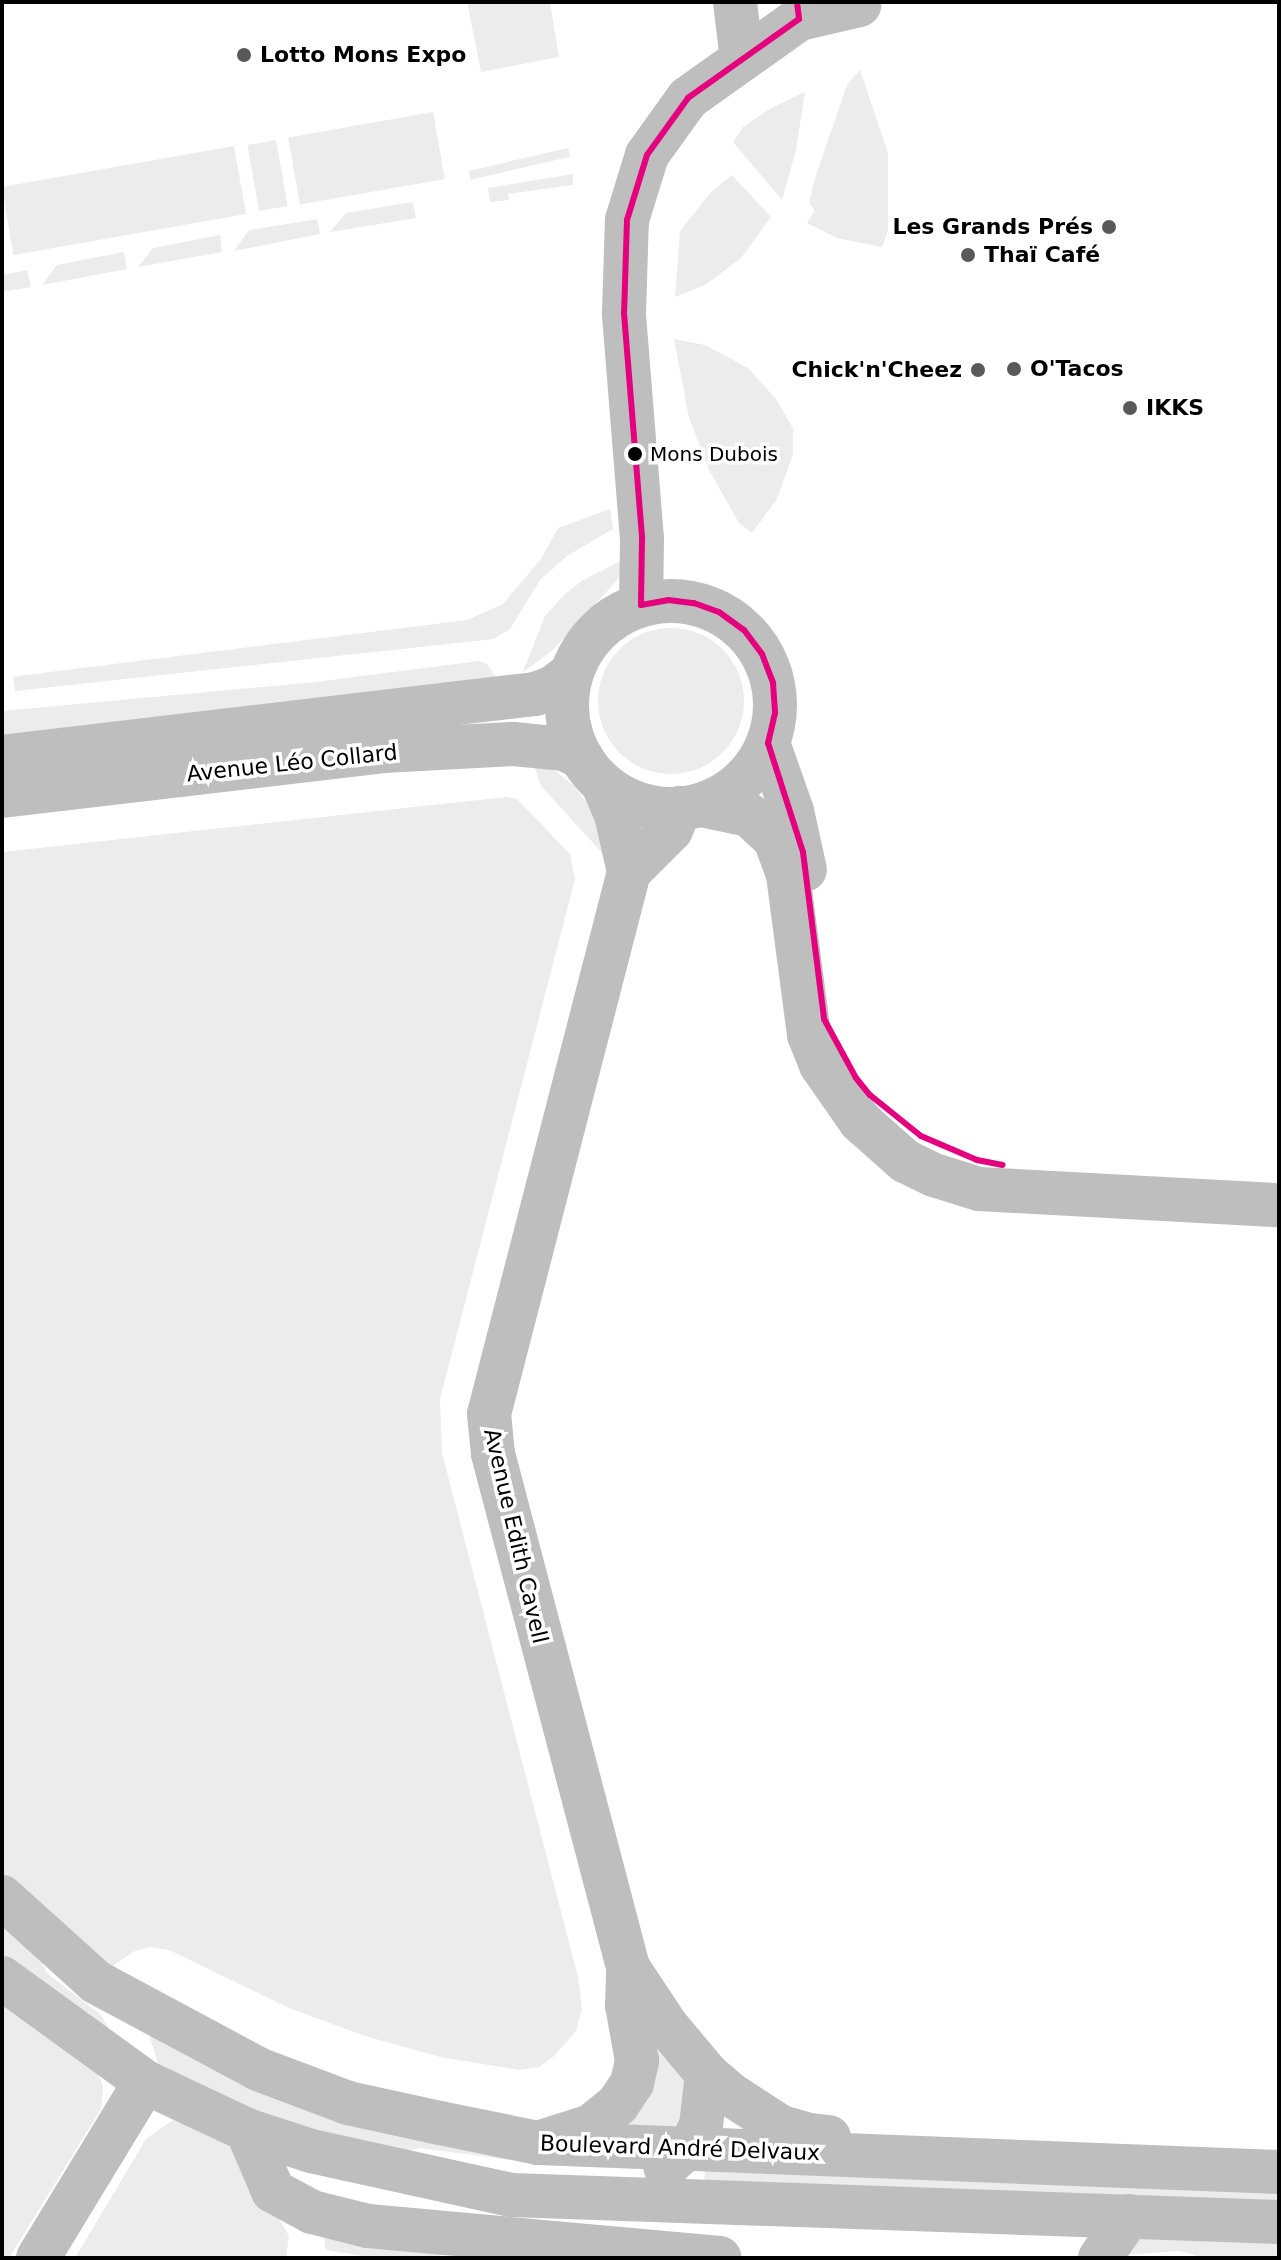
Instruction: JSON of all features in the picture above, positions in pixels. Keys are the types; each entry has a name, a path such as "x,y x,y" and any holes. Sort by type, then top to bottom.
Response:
{"street":[{"path":"735,2 742,60"},
{"path":"641,605 642,539 624,313 627,220 654,143 688,98 742,60 798,10 859,5"},
{"path":"629,872 690,806 729,791 753,770 768,743 775,713 773,683 762,654 744,630 719,612 694,603 668,600 641,605 623,612 591,638 572,673 567,702 570,730 592,770 625,798 649,807 690,806 749,815 775,839 788,875 809,1035 821,1065 860,1121 905,1161 934,1175 979,1189 1279,1205"},
{"name":"Avenue Léo Collard","path":"2,757 535,694 552,688 572,673"},
{"path":"768,743 803,852 824,1019 841,1054 870,1095 921,1136 1003,1165 1044,1194"},
{"name":"Avenue Léo Collard","path":"2,796 397,750 513,744 564,749 592,770"},
{"name":"Avenue Edith Cavell","path":"592,770 616,815 629,872 489,1414 493,1454 628,1967"},
{"name":"Boulevard André Delvaux","path":"2,1897 96,1982 120,1997 258,2069 348,2103 538,2143 684,2152 961,2157 1279,2172"},
{"path":"628,1967 666,2025 707,2074 730,2094 781,2127 809,2135 919,2143 961,2157"},
{"path":"538,2143 591,2126 618,2104 632,2083 637,2061 627,2005 628,1967"},
{"path":"2,1978 145,2082 247,2130 311,2151 511,2195 1279,2222"},
{"path":"38,2258 145,2082 120,1997"},
{"path":"603,2200 672,2163 684,2152 701,2126 707,2074"},
{"path":"247,2130 273,2191 312,2212 368,2226 720,2258"},
{"path":"1100,2258 1129,2216"}],"shaded area":[{"path":"467,2 550,2 559,57 481,72"},
{"path":"860,70 888,153 888,230 882,247 837,238 807,223 815,211 809,203 815,178 847,85"},
{"path":"805,92 796,150 782,200 733,142 743,127 773,107"},
{"path":"433,112 445,179 300,204 288,138"},
{"path":"276,140 288,206 259,211 247,145"},
{"path":"234,146 246,214 14,255 2,187"},
{"path":"568,148 570,157 471,180 469,171"},
{"path":"573,174 573,185 508,194 509,200 490,202 488,188"},
{"path":"732,175 771,217 741,258 705,285 675,297 680,231 711,192"},
{"path":"413,202 416,218 330,232 346,213"},
{"path":"317,219 320,234 234,251 249,230"},
{"path":"220,235 222,252 138,267 153,248"},
{"path":"124,252 127,269 42,285 57,265"},
{"path":"27,270 31,287 2,292 2,275"},
{"path":"674,339 705,345 748,368 776,399 793,428 793,454 777,499 752,533 739,523 710,472 689,418"},
{"path":"610,509 613,529 567,556 540,580 510,629 494,639 15,691 13,677 18,676 467,620 503,604 541,559 558,528"},
{"path":"625,559 618,579 609,589 553,650 523,672 545,616 583,580"},
{"path":"671,628 699,633 723,649 739,673 744,701 739,729 723,753 699,769 671,774 643,769 619,753 603,729 598,701 603,673 619,649 643,633"},
{"path":"479,661 487,664 499,682 2,739 2,711 315,682"},
{"path":"532,760 552,768 574,786 591,808 605,856 541,786"},
{"path":"506,797 517,799 570,854 575,879 440,1399 442,1453 578,1977 582,2009 576,2031 554,2056 539,2067 519,2070 440,2057 365,2036 289,2008 169,1950 150,1947 135,1951 108,1969 2,1880 2,852"},
{"path":"2,1910 32,1945 48,1974 100,2014 116,2040 2,1963"},
{"path":"2,1992 96,2067 103,2087 101,2109 9,2258 2,2258"},
{"path":"148,2031 512,2160 419,2148 381,2160 162,2077"},
{"path":"647,2036 687,2077 684,2116 672,2141 616,2123"},
{"path":"173,2120 211,2129 235,2140 289,2236 286,2258 75,2258 146,2139"},
{"path":"705,2164 1279,2184 1278,2218 704,2198"},
{"path":"345,2232 440,2251 439,2258 375,2258 326,2250 324,2239"},
{"path":"1165,2232 1273,2242 1279,2244 1279,2258 1203,2258 1180,2251 1121,2255 1130,2242"}],"transit line":[{"path":"797,2 799,19 688,98 647,155 627,220 624,313 642,539 641,605 668,600 694,603 719,612 744,630 762,654 773,683 775,713 768,743 803,852 824,1019 856,1078 870,1095 921,1136 977,1160 1003,1165"}],"place":[{"name":"Lotto Mons Expo","path":"244,55"},
{"name":"Les Grands Prés","path":"1109,227"},
{"name":"Thaï Café","path":"968,255"},
{"name":"O'Tacos","path":"1014,369"},
{"name":"Chick'n'Cheez","path":"978,370"},
{"name":"IKKS","path":"1130,408"},
{"name":"Mons Dubois","path":"635,454"}]}
